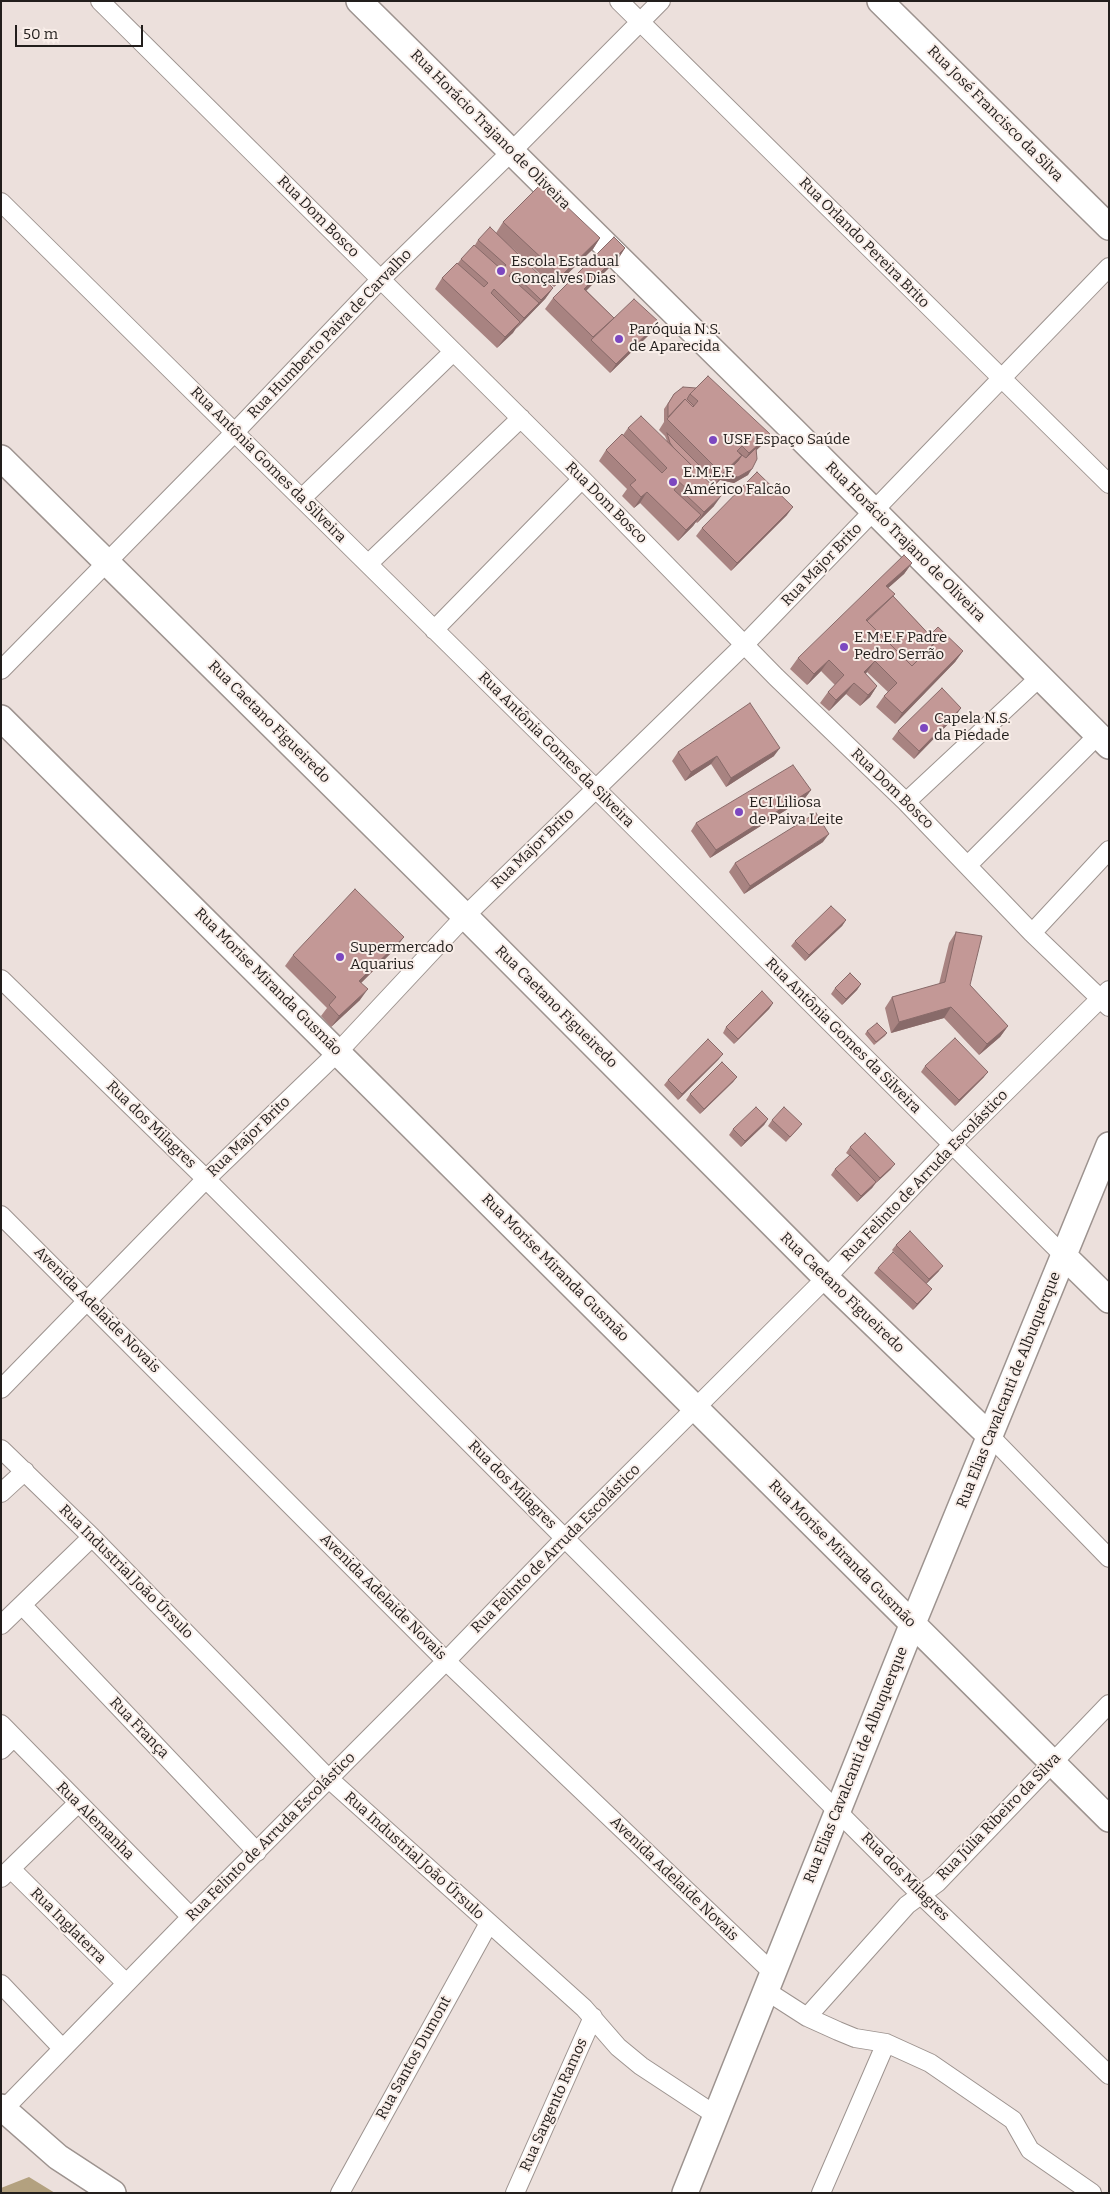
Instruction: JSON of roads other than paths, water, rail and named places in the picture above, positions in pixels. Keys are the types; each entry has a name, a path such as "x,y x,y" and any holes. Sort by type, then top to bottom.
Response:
{"street":[{"name":"Rua Dom Bosco","path":"100,1 521,418 746,643 776,676 906,802 1032,933 1106,998"},
{"name":"Rua Horácio Trajano de Oliveira","path":"359,1 1103,741"},
{"name":"Rua Orlando Pereira Brito","path":"619,1 1109,484"},
{"name":"Rua Humberto Paiva de Carvalho","path":"1,670 106,561 235,432 381,280 512,152 661,1"},
{"name":"Rua José Francisco da Silva","path":"880,1 1109,226"},
{"name":"Rua Antônia Gomes da Silveira","path":"1,202 595,788 1109,1300"},
{"name":"Rua Major Brito","path":"1,1389 206,1179 338,1052 464,916 746,643 1109,267"},
{"path":"302,498 453,352"},
{"path":"368,564 521,418"},
{"name":"Rua Caetano Figueiredo","path":"1,458 464,916 826,1278 990,1436 1109,1558"},
{"path":"434,630 582,479"},
{"path":"906,802 1040,677"},
{"name":"Rua Morise Miranda Gusmão","path":"1,718 1109,1819"},
{"path":"968,865 1103,741"},
{"path":"1032,933 1109,850"},
{"name":"Rua dos Milagres","path":"1,979 206,1179 921,1894 1109,2076"},
{"name":"Rua Felinto de Arruda Escolástico","path":"2,2108 446,1661 565,1538 826,1278 953,1144 1106,998"},
{"name":"Rua Elias Cavalcanti de Albuquerque","path":"685,2193 913,1624 1109,1145"},
{"name":"Avenida Adelaide Novais","path":"1,1214 446,1661 807,2017 856,2038 886,2043 930,2063 976,2093 1017,2124 1030,2150 1092,2193"},
{"name":"Rua Industrial João Úrsulo","path":"1,1449 92,1537 328,1778 593,2017 618,2047 641,2066 717,2116"},
{"path":"1,1493 25,1471"},
{"path":"1,1625 92,1537"},
{"name":"Rua França","path":"22,1605 257,1852"},
{"name":"Rua Júlia Ribeiro da Silva","path":"807,2017 907,1905 937,1883 1051,1762 1109,1704"},
{"name":"Rua Alemanha","path":"1,1724 77,1804 191,1917"},
{"path":"1,1750 14,1737"},
{"path":"6,1874 77,1804"},
{"name":"Rua Inglaterra","path":"6,1874 126,1983"},
{"name":"Rua Santos Dumont","path":"340,2193 489,1923"},
{"path":"1,1984 62,2048"},
{"name":"Rua Sargento Ramos","path":"515,2193 593,2017"},
{"path":"821,2193 886,2043"},
{"path":"2,2108 58,2157 113,2193"}],"place":[{"name":"Escola Estadual Gonçalves Dias","path":"501,271"},
{"name":"Paróquia N.S. de Aparecida","path":"619,339"},
{"name":"USF Espaço Saúde","path":"713,440"},
{"name":"E.M.E.F. Américo Falcão","path":"673,482"},
{"name":"E.M.E.F Padre Pedro Serrão","path":"844,647"},
{"name":"Capela N.S. da Piedade","path":"924,728"},
{"name":"ECI Liliosa de Paiva Leite","path":"739,812"},
{"name":"Supermercado Aquarius","path":"340,957"}]}
